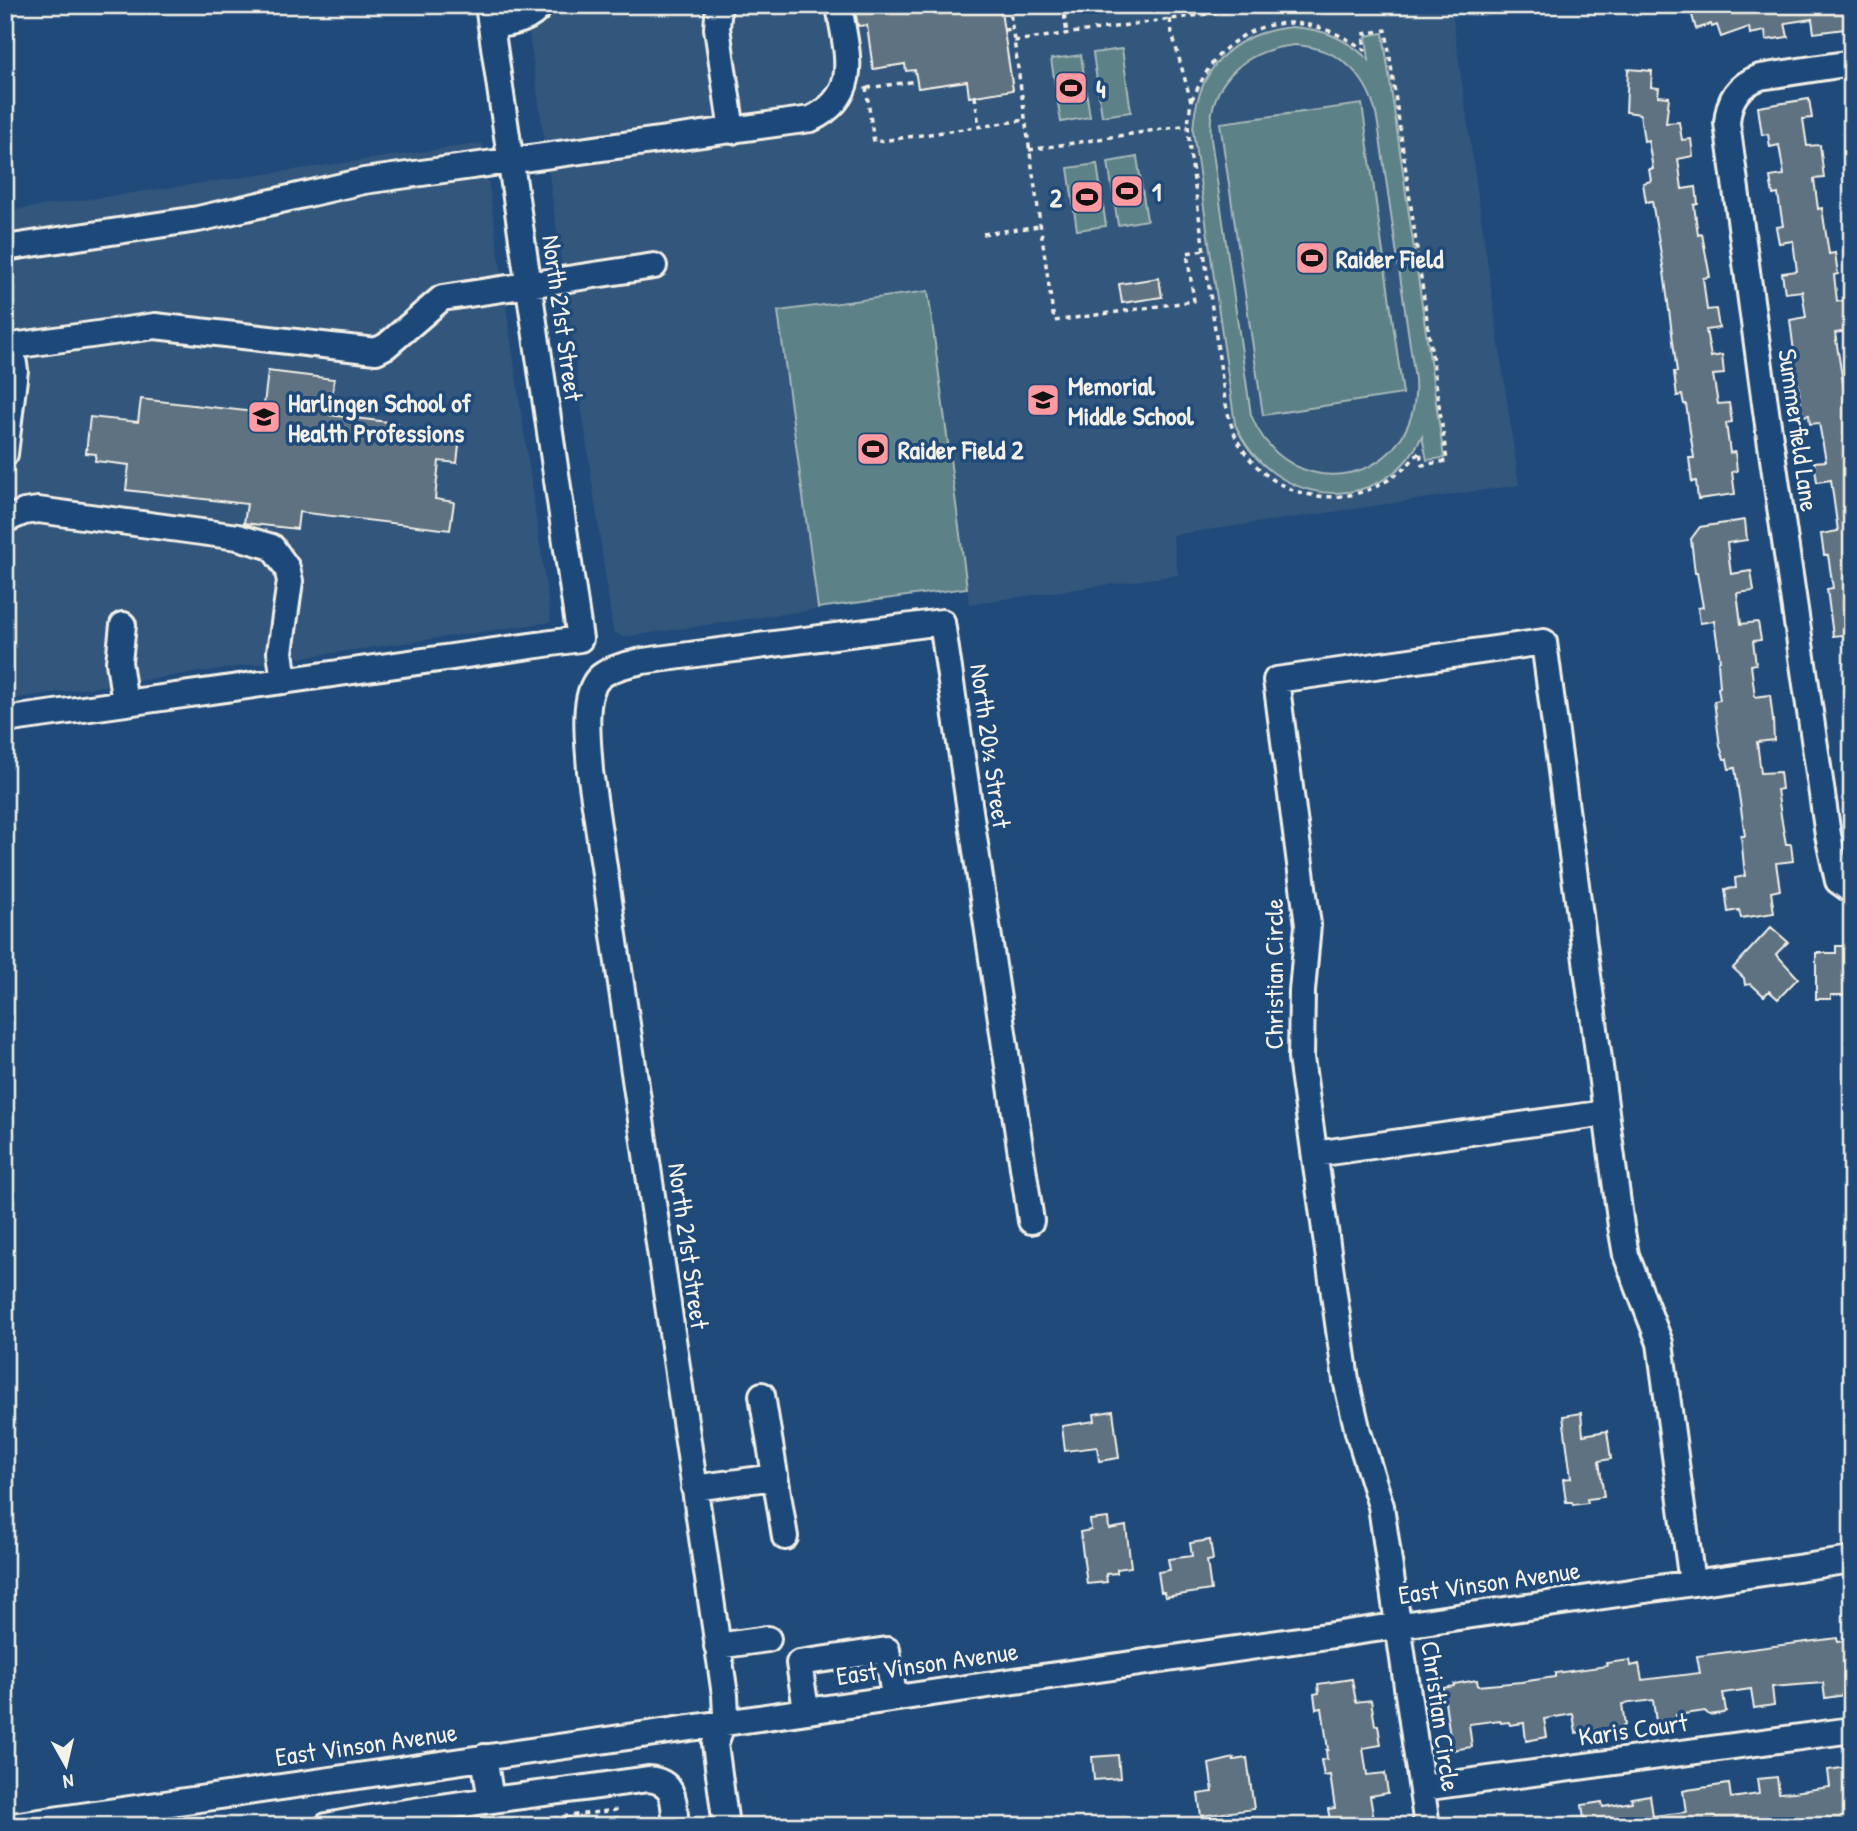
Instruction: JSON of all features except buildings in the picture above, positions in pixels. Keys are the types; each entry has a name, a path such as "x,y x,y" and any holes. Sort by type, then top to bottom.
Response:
{"street":[{"path":"490,16 525,19 541,5"},
{"path":"719,5 718,28 733,131"},
{"path":"5,248 198,219 364,181 811,119 824,113 845,89 848,71 839,5"},
{"name":"North 21st Street","path":"284,681 580,639 490,16"},
{"name":"Summerfield Lane","path":"1852,63 1760,77 1746,83 1735,93 1729,107 1727,123 1828,835 1838,881 1852,891"},
{"path":"5,454 15,370 8,347 155,327 376,351 386,346 442,298 654,266"},
{"path":"5,520 24,512 38,510 239,537 272,547 287,568 290,581 280,652 284,681 5,720"},
{"name":"North 20½ Street","path":"602,675 613,669 643,661 942,622 1031,1221"},
{"path":"123,625 119,662 125,703"},
{"name":"Christian Circle","path":"1427,1826 1381,1506 1358,1432 1346,1380 1301,1058 1301,991 1308,925 1276,680 1544,642 1605,1113"},
{"name":"North 21st Street","path":"602,675 593,684 587,716 590,771 725,1695 726,1714 715,1744 726,1826"},
{"path":"1315,1154 1605,1113 1626,1255 1660,1343 1692,1583"},
{"path":"762,1395 785,1536"},
{"path":"694,1488 774,1477"},
{"name":"East Vinson Avenue","path":"12,1826 129,1817 484,1757 1852,1560"},
{"path":"717,1646 768,1639"},
{"path":"806,1710 799,1663 887,1650 894,1698"},
{"name":"Karis Court","path":"1422,1788 1852,1730"},
{"path":"484,1757 491,1800"},
{"path":"327,1826 491,1800 655,1779 662,1781 671,1790 676,1826"}],"path":[{"path":"1000,6 1007,5 1012,29 1054,321 1194,301 1186,253 1204,250"},
{"path":"1063,5 1067,34"},
{"path":"1014,41 1243,9 1246,5"},
{"path":"1170,19 1191,101"},
{"path":"1284,24 1316,25 1335,31 1365,50 1363,34 1386,30 1447,461 1422,465 1420,451 1402,472 1387,482 1341,497 1307,494 1288,488 1254,465 1242,449 1228,418 1188,125 1191,101 1203,77 1220,54 1249,33 1284,24"},
{"path":"1004,30 1012,29"},
{"path":"865,74 874,142 1025,120"},
{"path":"867,88 917,81"},
{"path":"975,96 979,127"},
{"path":"1029,150 1188,125"},
{"path":"983,234 1040,226"},
{"path":"546,1826 552,1819 616,1810 617,1825"},
{"path":"569,1816 571,1826"}],"shaded area":[{"name":"Memorial Middle School","path":"525,5 1451,5 1519,485 1173,535 1178,575 969,604 967,588 623,637 613,631"},
{"name":"Harlingen School of Health Professions","path":"483,143 551,622 5,700 5,211"}],"green space":[{"path":"1292,27 1314,30 1343,40 1369,60 1366,36 1383,33 1444,458 1427,460 1422,436 1404,463 1381,481 1354,491 1327,493 1299,486 1273,473 1251,452 1235,424 1193,131 1201,90 1221,58 1251,37","holes":["1295,45 1327,52 1352,68 1369,93 1374,108 1415,379 1412,415 1398,443 1376,462 1350,473 1322,474 1294,465 1270,446 1251,415 1211,139 1211,119 1215,102 1222,86 1244,62 1276,48"]},
{"path":"1122,49 1131,112 1102,116 1093,53"},
{"name":"4","path":"1081,55 1090,117 1061,122 1051,59"},
{"name":"Raider Field","path":"1362,104 1403,394 1263,415 1220,123"},
{"name":"1","path":"1137,157 1147,220 1118,225 1108,162"},
{"name":"2","path":"1097,164 1106,226 1077,230 1068,168"},
{"name":"Raider Field 2","path":"928,291 967,588 818,608 778,311"}],"place":[{"name":"4","path":"1071,88"},
{"name":"1","path":"1127,191"},
{"name":"2","path":"1087,197"},
{"name":"Raider Field","path":"1312,258"},
{"name":"Memorial Middle School","path":"1043,400"},
{"name":"Harlingen School of Health Professions","path":"264,417"},
{"name":"Raider Field 2","path":"873,449"}]}
